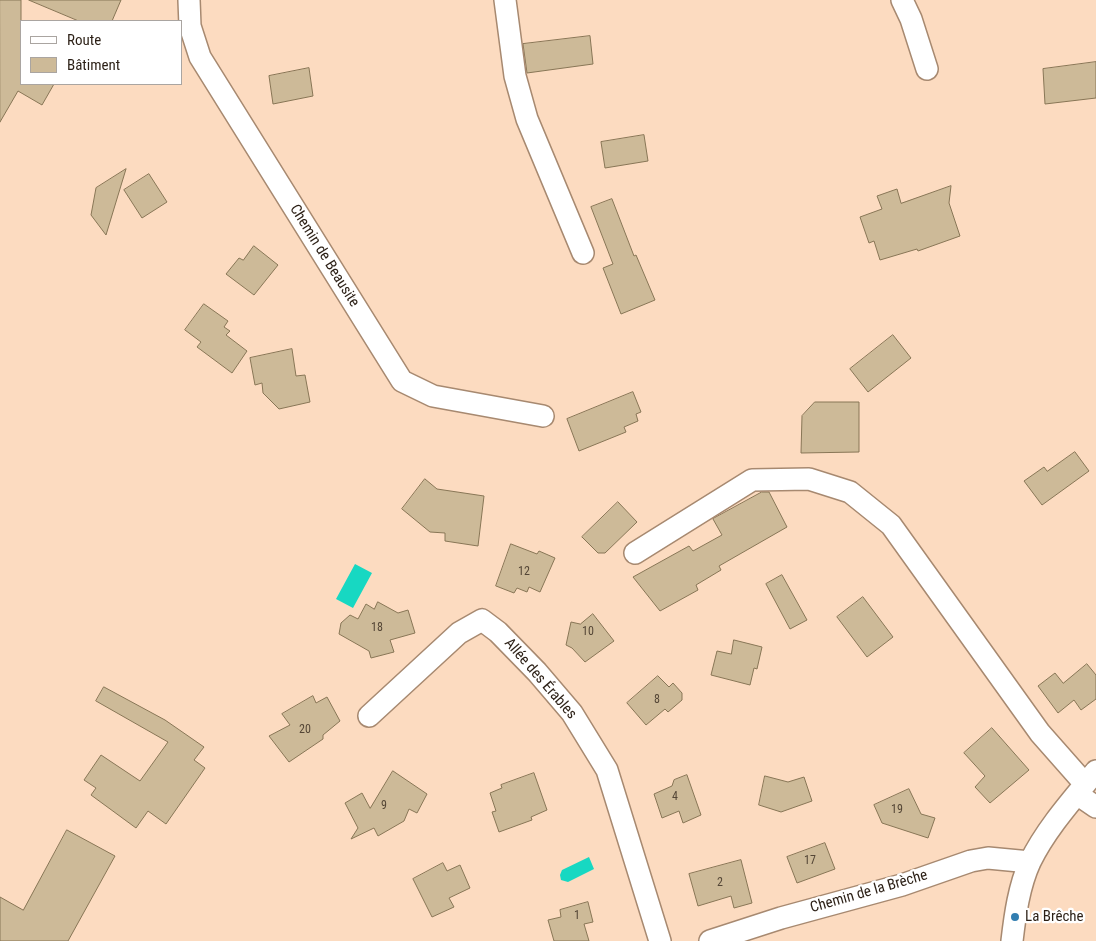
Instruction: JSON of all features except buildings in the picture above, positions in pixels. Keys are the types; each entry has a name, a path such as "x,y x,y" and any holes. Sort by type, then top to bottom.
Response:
{"street":[{"name":"Chemin de Beausite","path":"189,0 190,26 200,57 402,380 433,396 543,416"},
{"path":"505,0 515,76 527,119 583,253"},
{"path":"902,0 911,19 926,69"},
{"path":"635,553 752,480 809,479 850,492 891,525 1040,733 1086,783 1096,807"},
{"name":"Allée des Érables","path":"369,716 459,633 482,620 498,632 537,672 572,713 607,770 660,941"},
{"path":"1012,941 1018,903 1030,862 1086,783"},
{"name":"Chemin de la Brèche","path":"710,941 781,918 902,884 972,861 988,858 1030,862"}],"water":[{"path":"355,564 372,573 353,608 336,599"},
{"path":"589,857 594,869 568,882 561,880 562,870"}],"place":[{"name":"La Brêche","path":"1015,917"}]}
